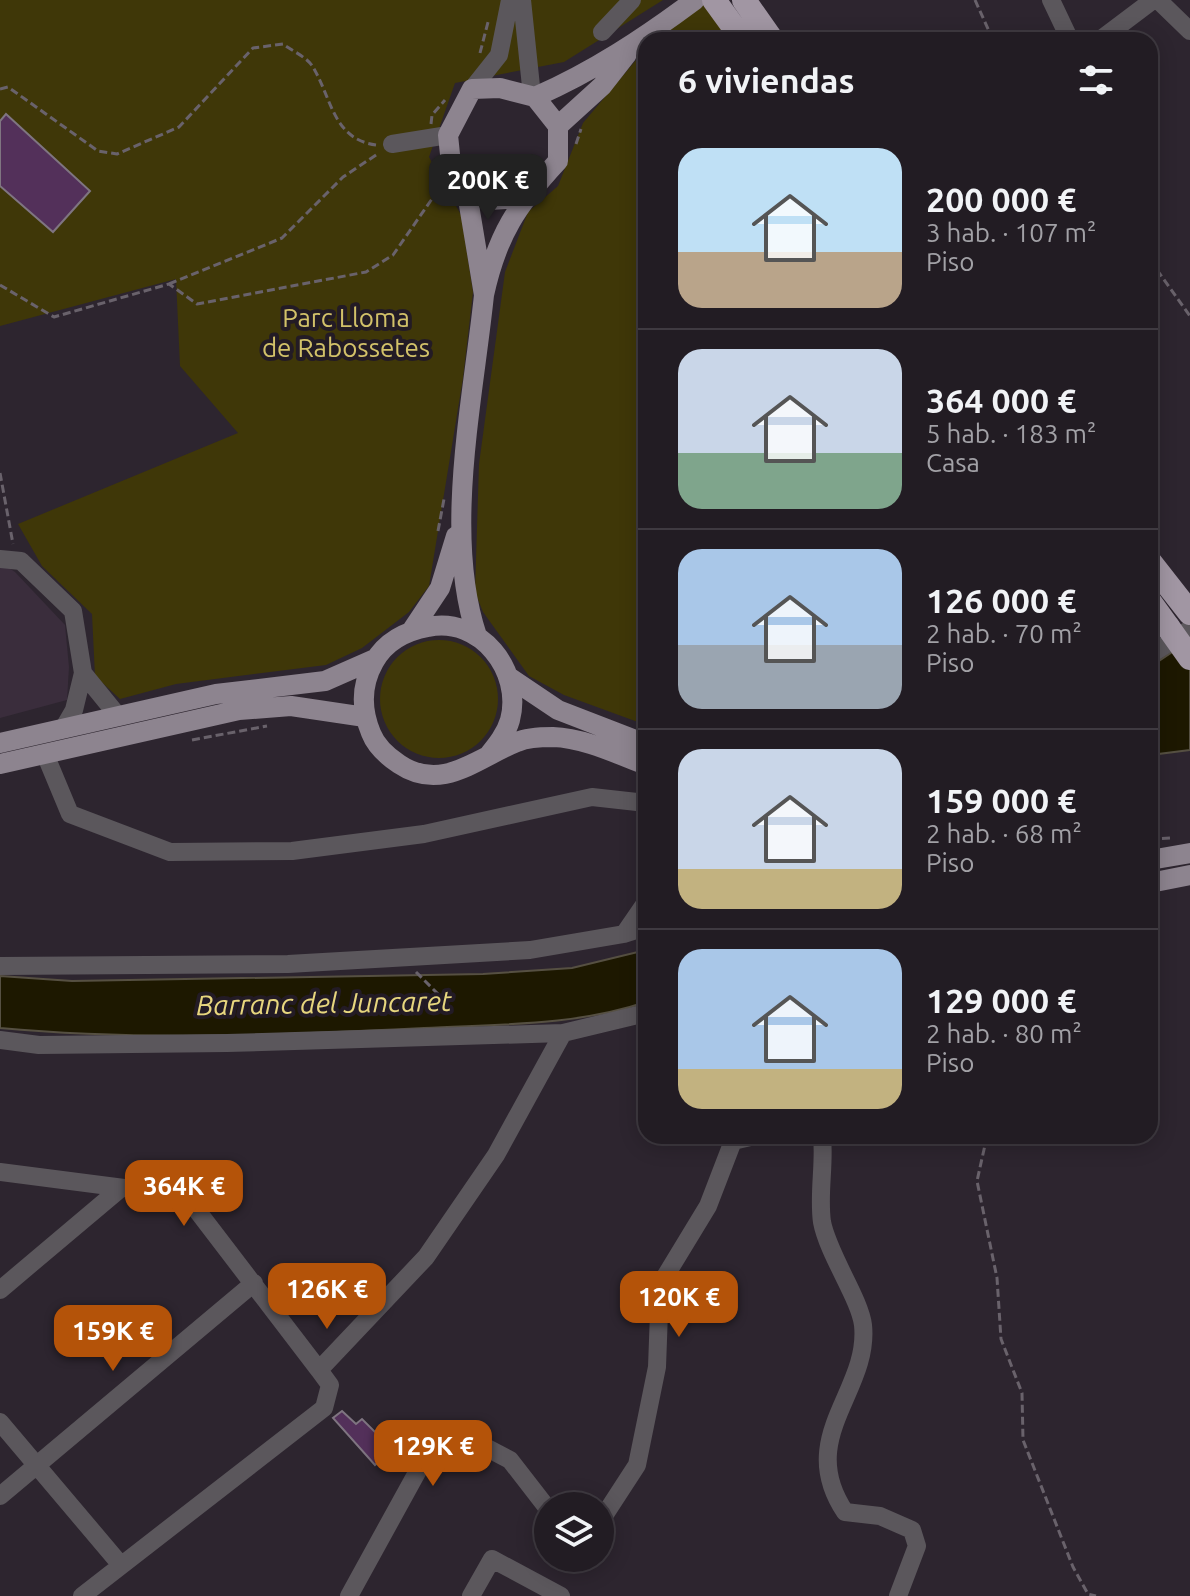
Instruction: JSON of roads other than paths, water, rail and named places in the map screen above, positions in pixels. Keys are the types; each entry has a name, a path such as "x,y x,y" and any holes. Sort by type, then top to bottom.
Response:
{"highway":[{"path":"714,0 737,32"},
{"path":"744,0 766,32"},
{"path":"1158,572 1190,613"},
{"path":"1158,609 1179,628 1190,658"}],"main road":[{"path":"651,32 695,0"},
{"path":"484,295 451,164 438,137 472,89 500,88 534,96 580,77 638,42"},
{"path":"558,126 602,86 635,44"},
{"path":"477,636 465,591 460,524 484,295 492,259 523,198 558,161 558,126 534,96"},
{"path":"458,190 490,200 523,198"},
{"path":"412,630 440,588 460,524"},
{"path":"488,756 502,739 510,719 513,698 502,661 477,636 445,627 412,630 391,642 375,659 367,677 365,717 372,738 386,755 405,768 426,775 449,775 470,768 520,740 554,737 581,742 638,762"},
{"path":"0,743 216,694 325,681 375,659"},
{"path":"509,677 558,710 638,741"},
{"path":"0,764 239,710 291,706 365,717"},
{"path":"1158,859 1190,853"},
{"path":"1158,881 1190,875"}],"street":[{"path":"472,89 510,0"},
{"path":"522,0 534,96"},
{"path":"602,32 632,0"},
{"path":"1051,0 1066,32"},
{"path":"1111,32 1156,0 1190,31"},
{"path":"392,144 438,137"},
{"path":"0,559 21,561 73,611 83,673 74,710 63,729"},
{"path":"1158,648 1179,628"},
{"path":"83,673 118,716"},
{"path":"45,754 70,814 170,852 292,851 424,834 592,797 638,802"},
{"path":"624,934 638,914"},
{"path":"0,966 127,968 300,963 530,950 638,930"},
{"path":"0,1040 39,1045 227,1043 563,1033 638,1015"},
{"path":"319,1370 426,1257 496,1155 563,1033"},
{"path":"614,1500 637,1465 657,1367 660,1285 708,1206 732,1144"},
{"path":"822,1144 822,1223 863,1324 858,1370 835,1415 828,1446 834,1495 845,1512 880,1516 912,1530 917,1546 898,1596"},
{"path":"0,1172 186,1196 330,1385 324,1408 82,1596"},
{"path":"0,1290 121,1188"},
{"path":"0,1496 254,1283"},
{"path":"0,1422 120,1564"},
{"path":"349,1596 431,1447 466,1437 510,1460 535,1492"},
{"path":"471,1596 492,1559 561,1596"}],"water":[{"path":"1190,640 1190,750 1158,754 1158,662"},
{"name":"Barranc del Juncaret","path":"638,952 638,1004 564,1020 265,1035 106,1034 0,1028 0,976 72,981 483,974 572,968"}],"park label":[{"name":"Parc Lloma de Rabossetes","path":"346,333"}]}
